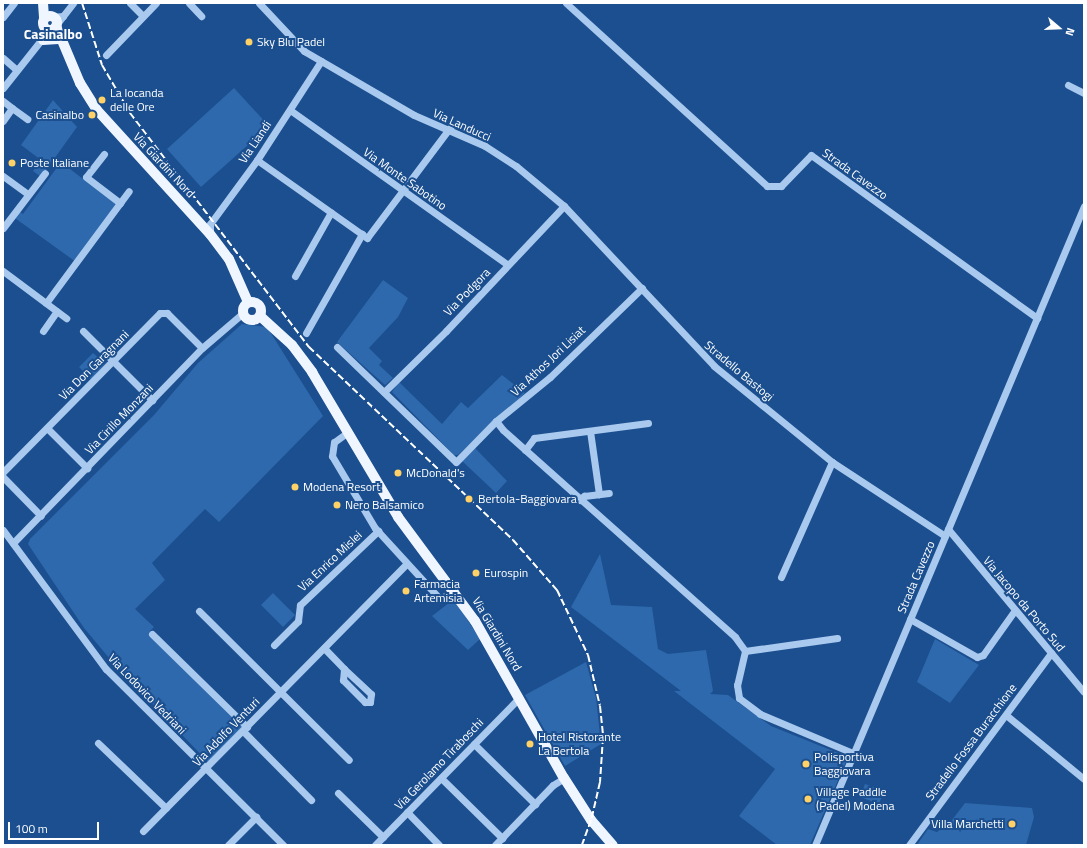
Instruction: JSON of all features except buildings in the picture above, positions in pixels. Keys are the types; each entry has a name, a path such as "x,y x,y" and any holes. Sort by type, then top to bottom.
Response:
{"main road":[{"name":"Via Giardini Nord","path":"44,3 50,25 80,83 98,110 210,234 229,259 248,302 253,301 260,306 260,316 292,345 312,372 398,517 455,590 489,644 564,778 591,820 613,845"},
{"path":"43,40 60,42"},
{"path":"248,302 243,313 252,320 260,316"}],"street":[{"path":"3,17 14,3"},
{"path":"3,88 43,40 50,25 63,16 73,3"},
{"path":"130,3 143,16"},
{"path":"106,55 156,3"},
{"path":"189,3 201,16"},
{"name":"Via Landucci","path":"258,3 304,51 414,115 450,128 495,152 516,166 564,206 642,288"},
{"name":"Strada Cavezzo","path":"566,3 767,186 781,186 811,155 1037,318"},
{"path":"3,58 17,70"},
{"name":"Via Liandi","path":"210,234 210,224 257,160 321,61"},
{"path":"1068,85 1084,93"},
{"path":"3,101 27,119"},
{"path":"3,120 12,108"},
{"name":"Via Monte Sabotino","path":"290,110 508,265"},
{"path":"306,332 364,236 404,192 450,128"},
{"path":"104,154 86,177 120,203"},
{"path":"257,160 364,236"},
{"path":"3,228 45,173"},
{"path":"3,176 28,194"},
{"path":"46,303 129,191"},
{"name":"Via Podgora","path":"384,392 564,206"},
{"name":"Strada Cavezzo","path":"815,845 1084,206"},
{"path":"295,276 331,212"},
{"path":"3,271 66,318"},
{"name":"Via Athos Jori Lisiat","path":"384,392 456,462 496,422 550,377 642,288"},
{"name":"Stradello Bastogi","path":"642,288 691,344 714,366 832,462 946,532"},
{"path":"42,331 57,311"},
{"name":"Via Don Garagnani","path":"3,472 164,312 202,348"},
{"name":"Via Cirillo Monzani","path":"13,543 41,516 202,348 243,313"},
{"path":"83,331 152,400"},
{"path":"338,347 384,392"},
{"path":"496,422 502,430 735,637 745,651"},
{"path":"525,450 534,438 648,423"},
{"path":"47,428 87,468"},
{"path":"590,431 599,494"},
{"path":"348,432 334,442 332,456 378,531 406,564 440,599 455,590"},
{"path":"781,577 832,462"},
{"path":"3,477 41,516"},
{"path":"580,500 584,496 609,493"},
{"name":"Via Lodovico Vedriani","path":"3,530 106,669 283,845"},
{"name":"Via Enrico Mislei","path":"274,645 298,621 300,605 378,531"},
{"name":"Via Jacopo da Porto Sud","path":"946,532 1015,610 1084,692"},
{"name":"Via Adolfo Venturi","path":"143,831 206,769 406,564"},
{"path":"910,618 977,657 983,655 1015,610"},
{"path":"199,611 349,760"},
{"path":"152,634 245,729 311,800"},
{"path":"745,651 837,638"},
{"path":"324,648 371,694 370,702 365,702 343,680 344,669"},
{"path":"745,651 736,685 739,698 760,714 854,753"},
{"name":"Stradello Fossa Buracchione","path":"908,845 1051,653"},
{"name":"Via Gerolamo Tiraboschi","path":"375,845 519,698"},
{"path":"1006,715 1084,779"},
{"path":"98,743 166,808"},
{"path":"474,744 535,804"},
{"path":"441,778 502,838"},
{"path":"496,845 535,804 564,778"},
{"path":"338,793 383,836"},
{"path":"407,812 439,845"},
{"path":"228,845 256,817"}],"shaded area":[{"path":"234,88 269,126 201,187 167,149"},
{"path":"53,100 77,127 41,177 33,171 41,160 21,145"},
{"path":"61,162 118,206 76,262 12,216 17,210 23,214"},
{"path":"383,280 408,298 398,317 369,348 382,361 379,365 393,378 385,385 337,342"},
{"path":"242,324 267,327 323,416 219,522 205,509 152,563 165,580 135,609 154,627 150,631 247,727 210,764 115,665 84,628 28,544 30,539 154,415 198,363"},
{"path":"93,353 100,359 103,356 107,362 91,379 79,367"},
{"path":"502,375 525,393 458,455 454,455 392,392 399,382 442,424 461,402 468,408"},
{"path":"475,448 507,481 496,493 462,461"},
{"name":"Polisportiva Baggiovara","path":"600,554 611,605 652,607 658,649 668,654 706,650 713,691 710,694 728,695 771,726 848,757 810,845 777,845 739,816 775,769 674,691 681,691 571,607"},
{"path":"273,593 295,615 283,627 261,605"},
{"path":"454,599 480,639 468,650 432,616"},
{"path":"935,639 979,665 950,703 917,682"},
{"path":"586,662 596,698 601,744 565,766 525,695"},
{"path":"865,784 884,791 879,804 860,797"},
{"path":"965,803 1032,808 1034,817 1026,845 917,845 928,829 937,832 952,820"}],"railway":[{"path":"82,3 102,65 130,113 309,347 513,540 557,590 588,655 600,706 603,737 600,782 591,820 582,845"}],"place":[{"name":"Sky Blu Padel","path":"249,42"},
{"name":"La locanda delle Ore","path":"102,100"},
{"name":"Casinalbo","path":"92,115"},
{"name":"Poste Italiane","path":"12,163"},
{"name":"McDonald's","path":"398,473"},
{"name":"Modena Resort","path":"295,487"},
{"name":"Bertola-Baggiovara","path":"469,499"},
{"name":"Nero Balsamico","path":"337,505"},
{"name":"Eurospin","path":"476,573"},
{"name":"Farmacia Artemisia","path":"406,591"},
{"name":"Hotel Ristorante La Bertola","path":"530,744"},
{"name":"Polisportiva Baggiovara","path":"806,764"},
{"name":"Village Paddle (Padel) Modena","path":"808,799"},
{"name":"Villa Marchetti","path":"1012,824"}],"district":[{"name":"Casinalbo","path":"53,34"}]}
